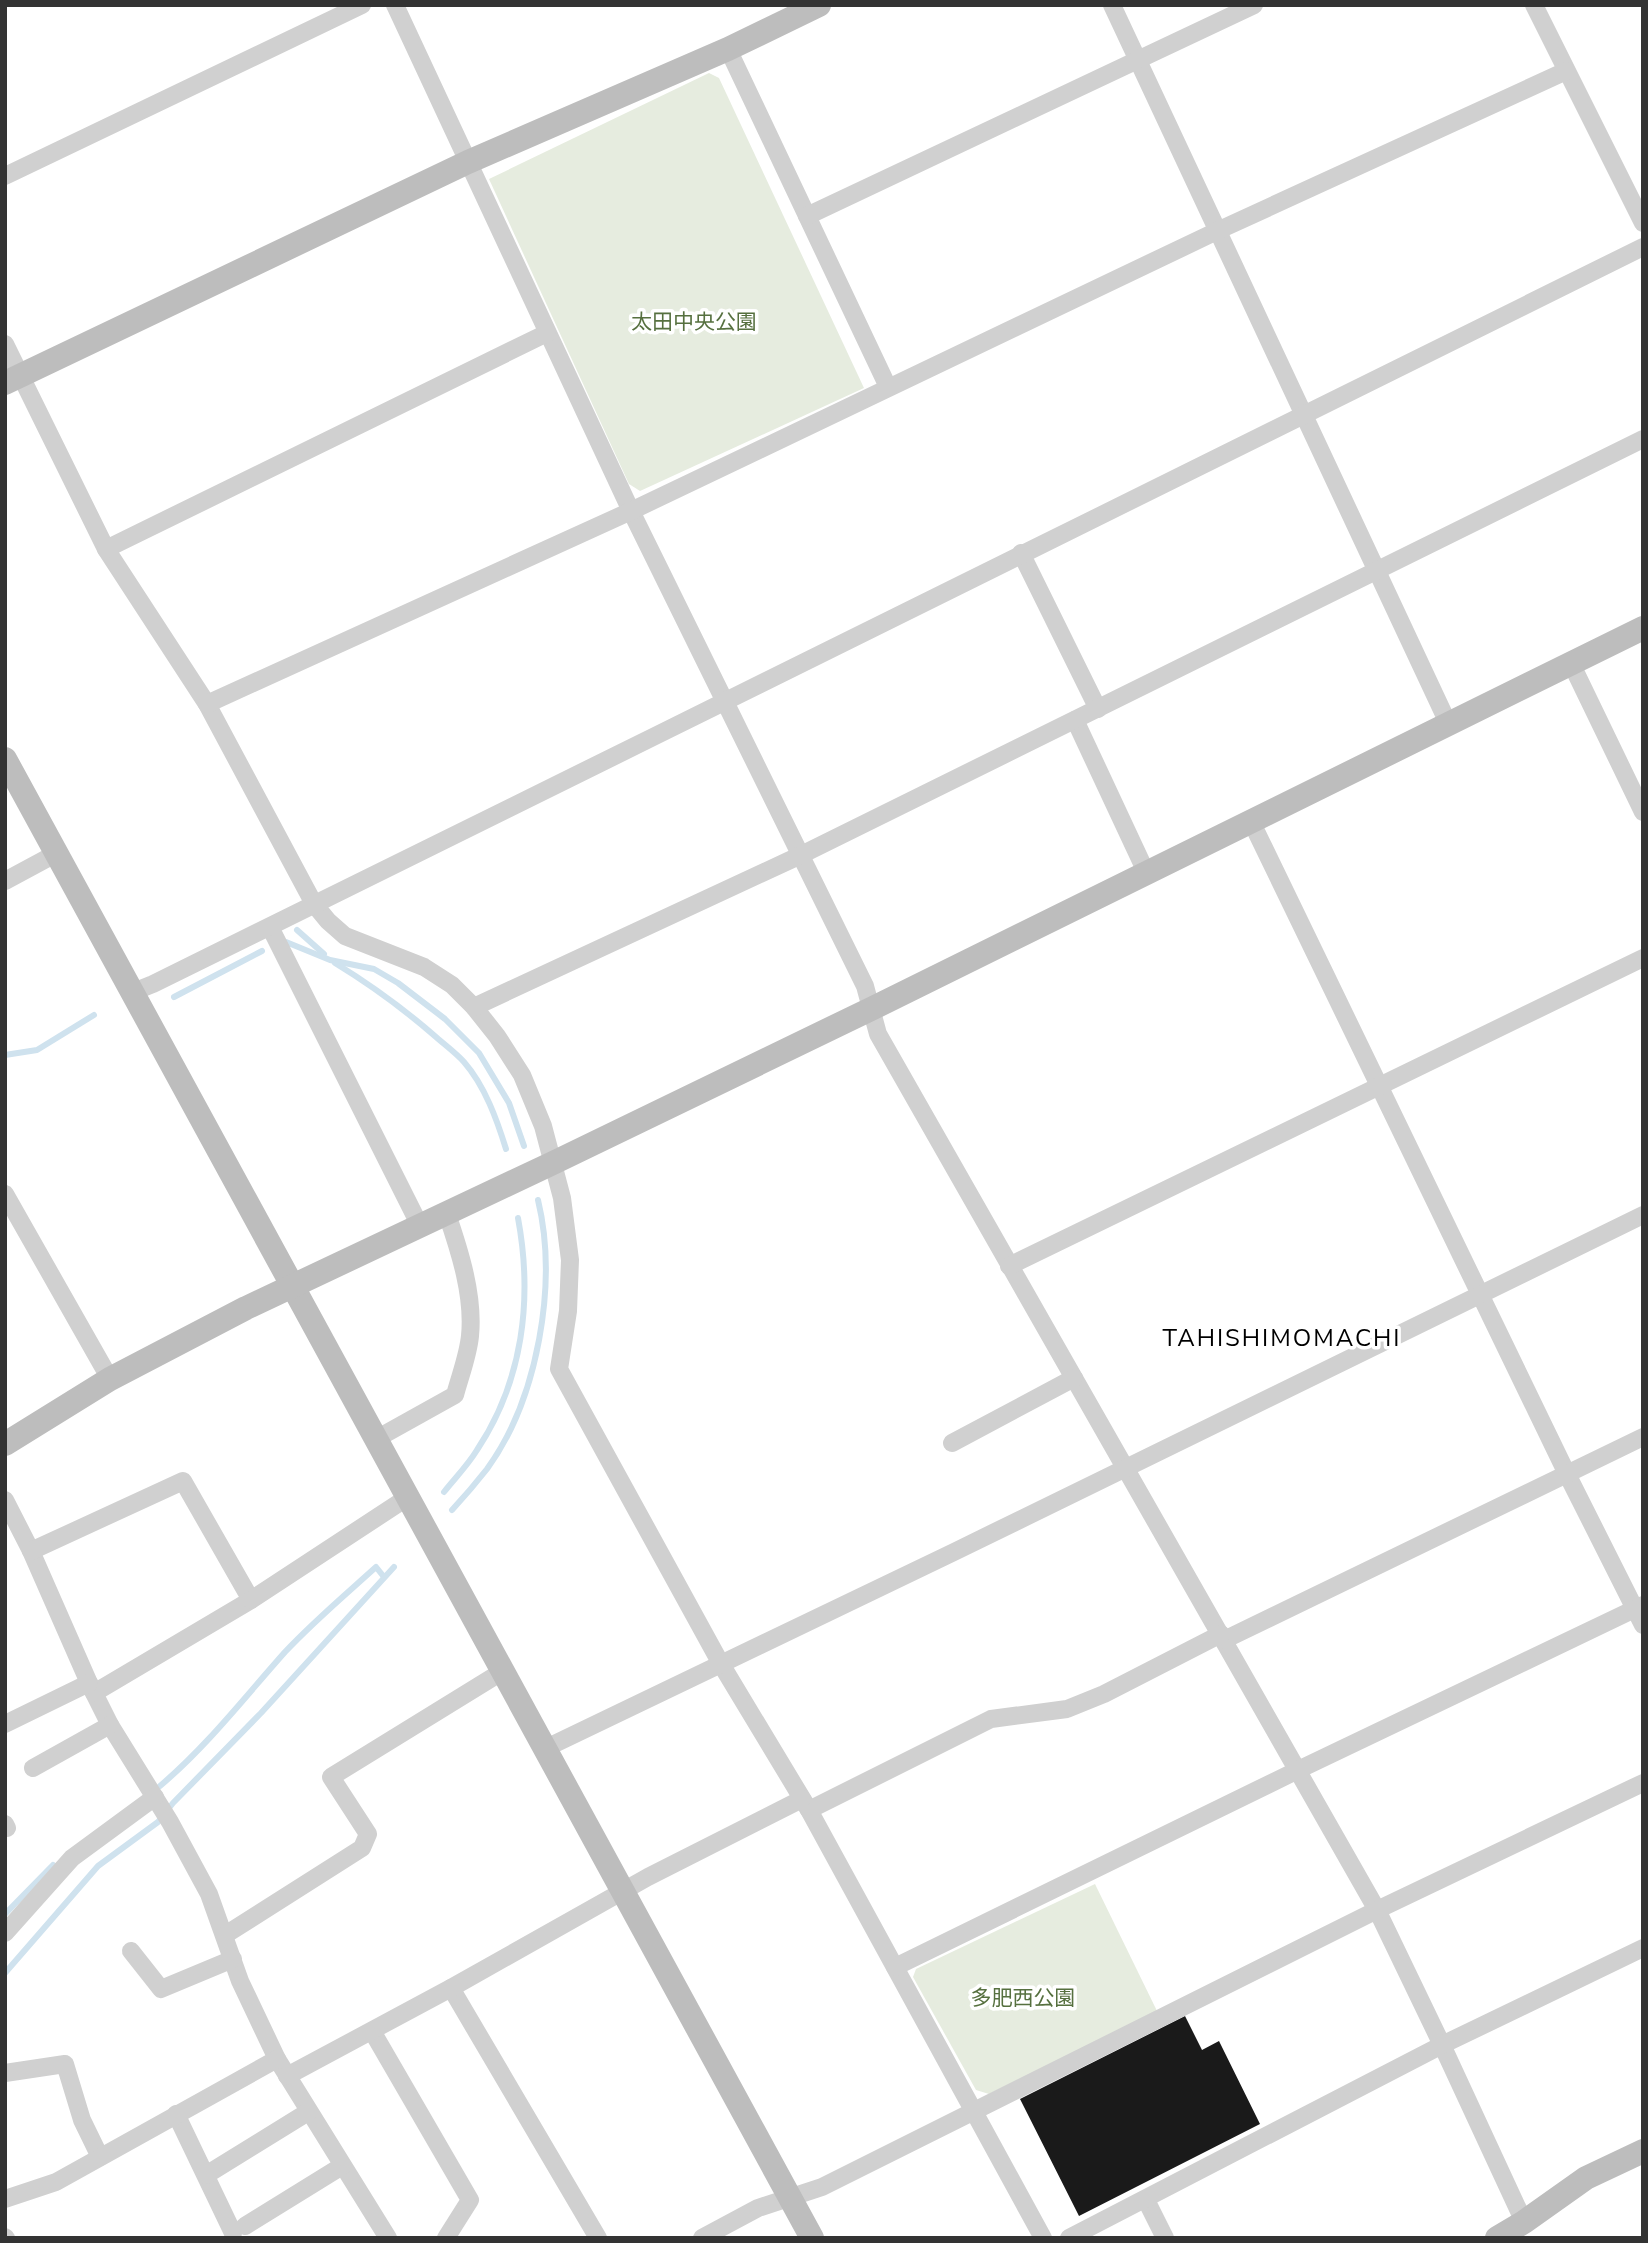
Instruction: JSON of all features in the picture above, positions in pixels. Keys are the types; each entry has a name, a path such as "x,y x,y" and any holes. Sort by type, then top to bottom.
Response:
{"street":[{"path":"5,176 362,5"},
{"path":"395,5 631,511 864,986 878,1034 1377,1910 1527,2230"},
{"path":"14,379 468,162 728,49 819,5"},
{"path":"1112,5 1448,723"},
{"path":"807,216 1254,5"},
{"path":"1534,5 1643,223"},
{"path":"728,49 888,387"},
{"path":"207,704 631,511 1217,231 1566,71"},
{"path":"133,992 726,703 1302,413 1643,247"},
{"path":"106,549 547,333"},
{"path":"5,344 14,379 106,549 207,704 314,904 345,936 424,967 452,985 497,1036 522,1075 543,1126 553,1163 562,1198 570,1260 568,1311 559,1368 721,1664 805,1804 1043,2238"},
{"path":"474,1007 801,855 1643,439"},
{"path":"1021,553 1098,709"},
{"path":"5,1444 110,1379 292,1286 871,1009 1643,628"},
{"path":"1570,663 1643,811"},
{"path":"1075,720 1146,872"},
{"path":"5,759 811,2238"},
{"path":"895,1967 1298,1770 1640,1613 1567,1474 1251,821"},
{"path":"5,881 57,853"},
{"path":"270,927 420,1226"},
{"path":"1009,1266 1643,958"},
{"path":"5,1194 110,1379"},
{"path":"376,1439 454,1395 470,1338 471,1306 458,1245 447,1214"},
{"path":"546,1748 1643,1215"},
{"path":"953,1443 1074,1378"},
{"path":"287,2076 451,1988 623,1890 805,1804 991,1719 1067,1709 1104,1693 1643,1437"},
{"path":"32,1551 183,1481 251,1600"},
{"path":"5,1724 92,1688 251,1600 408,1497"},
{"path":"5,1500 32,1551 110,1725 162,1809 209,1894 240,1981 277,2059 388,2238"},
{"path":"225,1935 362,1848 368,1834 331,1777 503,1671"},
{"path":"33,1768 110,1725"},
{"path":"702,2238 758,2208 822,2187 1377,1910 1643,1783"},
{"path":"5,1933 72,1858 162,1809"},
{"path":"1069,2238 1442,2045 1643,1948"},
{"path":"131,1951 161,1989 233,1959"},
{"path":"451,1988 598,2238"},
{"path":"372,2031 470,2200 446,2238"},
{"path":"5,2199 56,2182 277,2059"},
{"path":"5,2073 65,2064 82,2120 100,2157"},
{"path":"206,2175 308,2112"},
{"path":"176,2114 206,2175 239,2230 342,2166"},
{"path":"1497,2238 1527,2230 1586,2178 1643,2151"},
{"path":"1146,2200 1165,2238"}],"green space":[{"name":"太田中央公園","path":"709,73 719,78 864,388 640,491 629,484 489,179"},
{"name":"多肥西公園","path":"1095,1884 1157,2011 989,2094 976,2090 913,1977 916,1969"}],"building":[{"path":"1185,2016 1202,2050 1219,2041 1260,2124 1079,2216 1020,2099"}],"waterway":[{"path":"297,930 324,954"},
{"path":"286,942 330,960 374,969 398,983 445,1019 479,1053 509,1103 524,1146"},
{"path":"174,997 262,951"},
{"path":"335,963 399,1007 464,1062 484,1092 506,1149"},
{"path":"5,1055 37,1050 94,1015"},
{"path":"452,1510 487,1469 505,1441 531,1375 539,1339 546,1267 538,1200"},
{"path":"444,1492 473,1456 493,1424 514,1368 524,1309 518,1218"},
{"path":"160,1786 209,1738 318,1619 376,1567 384,1577"},
{"path":"5,1973 98,1866 158,1822 394,1567"},
{"path":"5,1914 53,1865"}],"district":[{"name":"TAHISHIMOMACHI","path":"1282,1338"}]}
